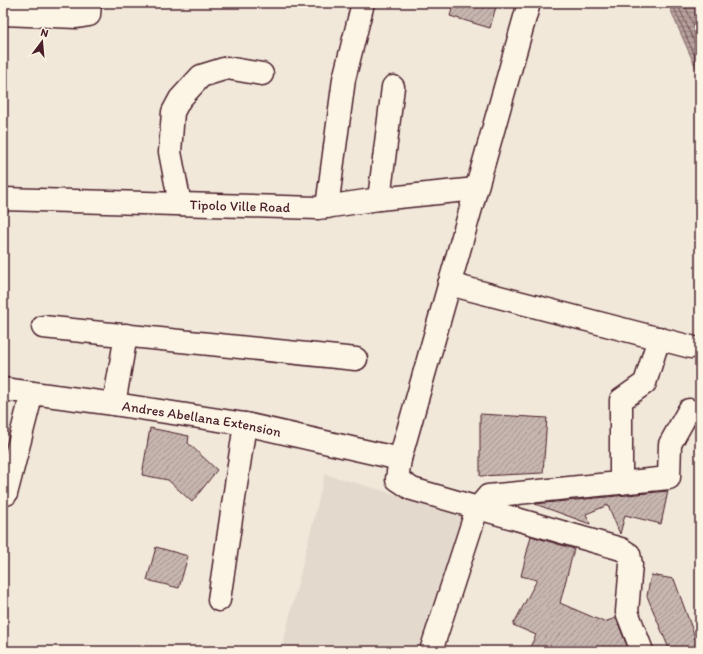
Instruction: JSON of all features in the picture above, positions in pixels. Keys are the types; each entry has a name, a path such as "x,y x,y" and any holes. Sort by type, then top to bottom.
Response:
{"street":[{"path":"3,3 3,16 76,18 90,15 90,3"},
{"path":"327,207 344,79 363,3"},
{"path":"529,3 400,459 397,479 412,489 477,509 621,548 629,554 631,564 627,612 642,651"},
{"path":"180,204 170,152 173,112 180,99 201,76 227,68 262,74"},
{"path":"379,200 393,86"},
{"name":"Tipolo Ville Road","path":"3,199 318,208 476,189"},
{"path":"449,284 691,347"},
{"path":"43,327 356,359"},
{"path":"114,404 126,335"},
{"path":"621,483 621,400 645,383 659,338"},
{"name":"Andres Abellana Extension","path":"3,389 245,424 400,459"},
{"path":"3,495 6,494 32,392"},
{"path":"431,651 477,509 488,496 669,478 670,444 689,410"},
{"path":"219,600 245,424"}],"shaded area":[{"path":"325,474 467,515 423,651 281,651"}],"water":[{"path":"668,3 700,3 700,77 676,23"}],"building":[{"path":"454,3 497,3 490,28 450,16"},
{"path":"480,414 547,418 543,473 480,476"},
{"path":"150,428 189,436 188,443 217,470 192,502 168,480 142,475"},
{"path":"668,491 661,524 625,515 620,534 608,505 586,514 590,524 535,504"},
{"path":"531,536 574,549 560,603 604,622 616,618 629,651 528,651 536,635 513,625 537,580 521,576"},
{"path":"156,547 188,556 179,588 147,580"},
{"path":"651,575 674,579 700,651 670,651 647,596"}]}
